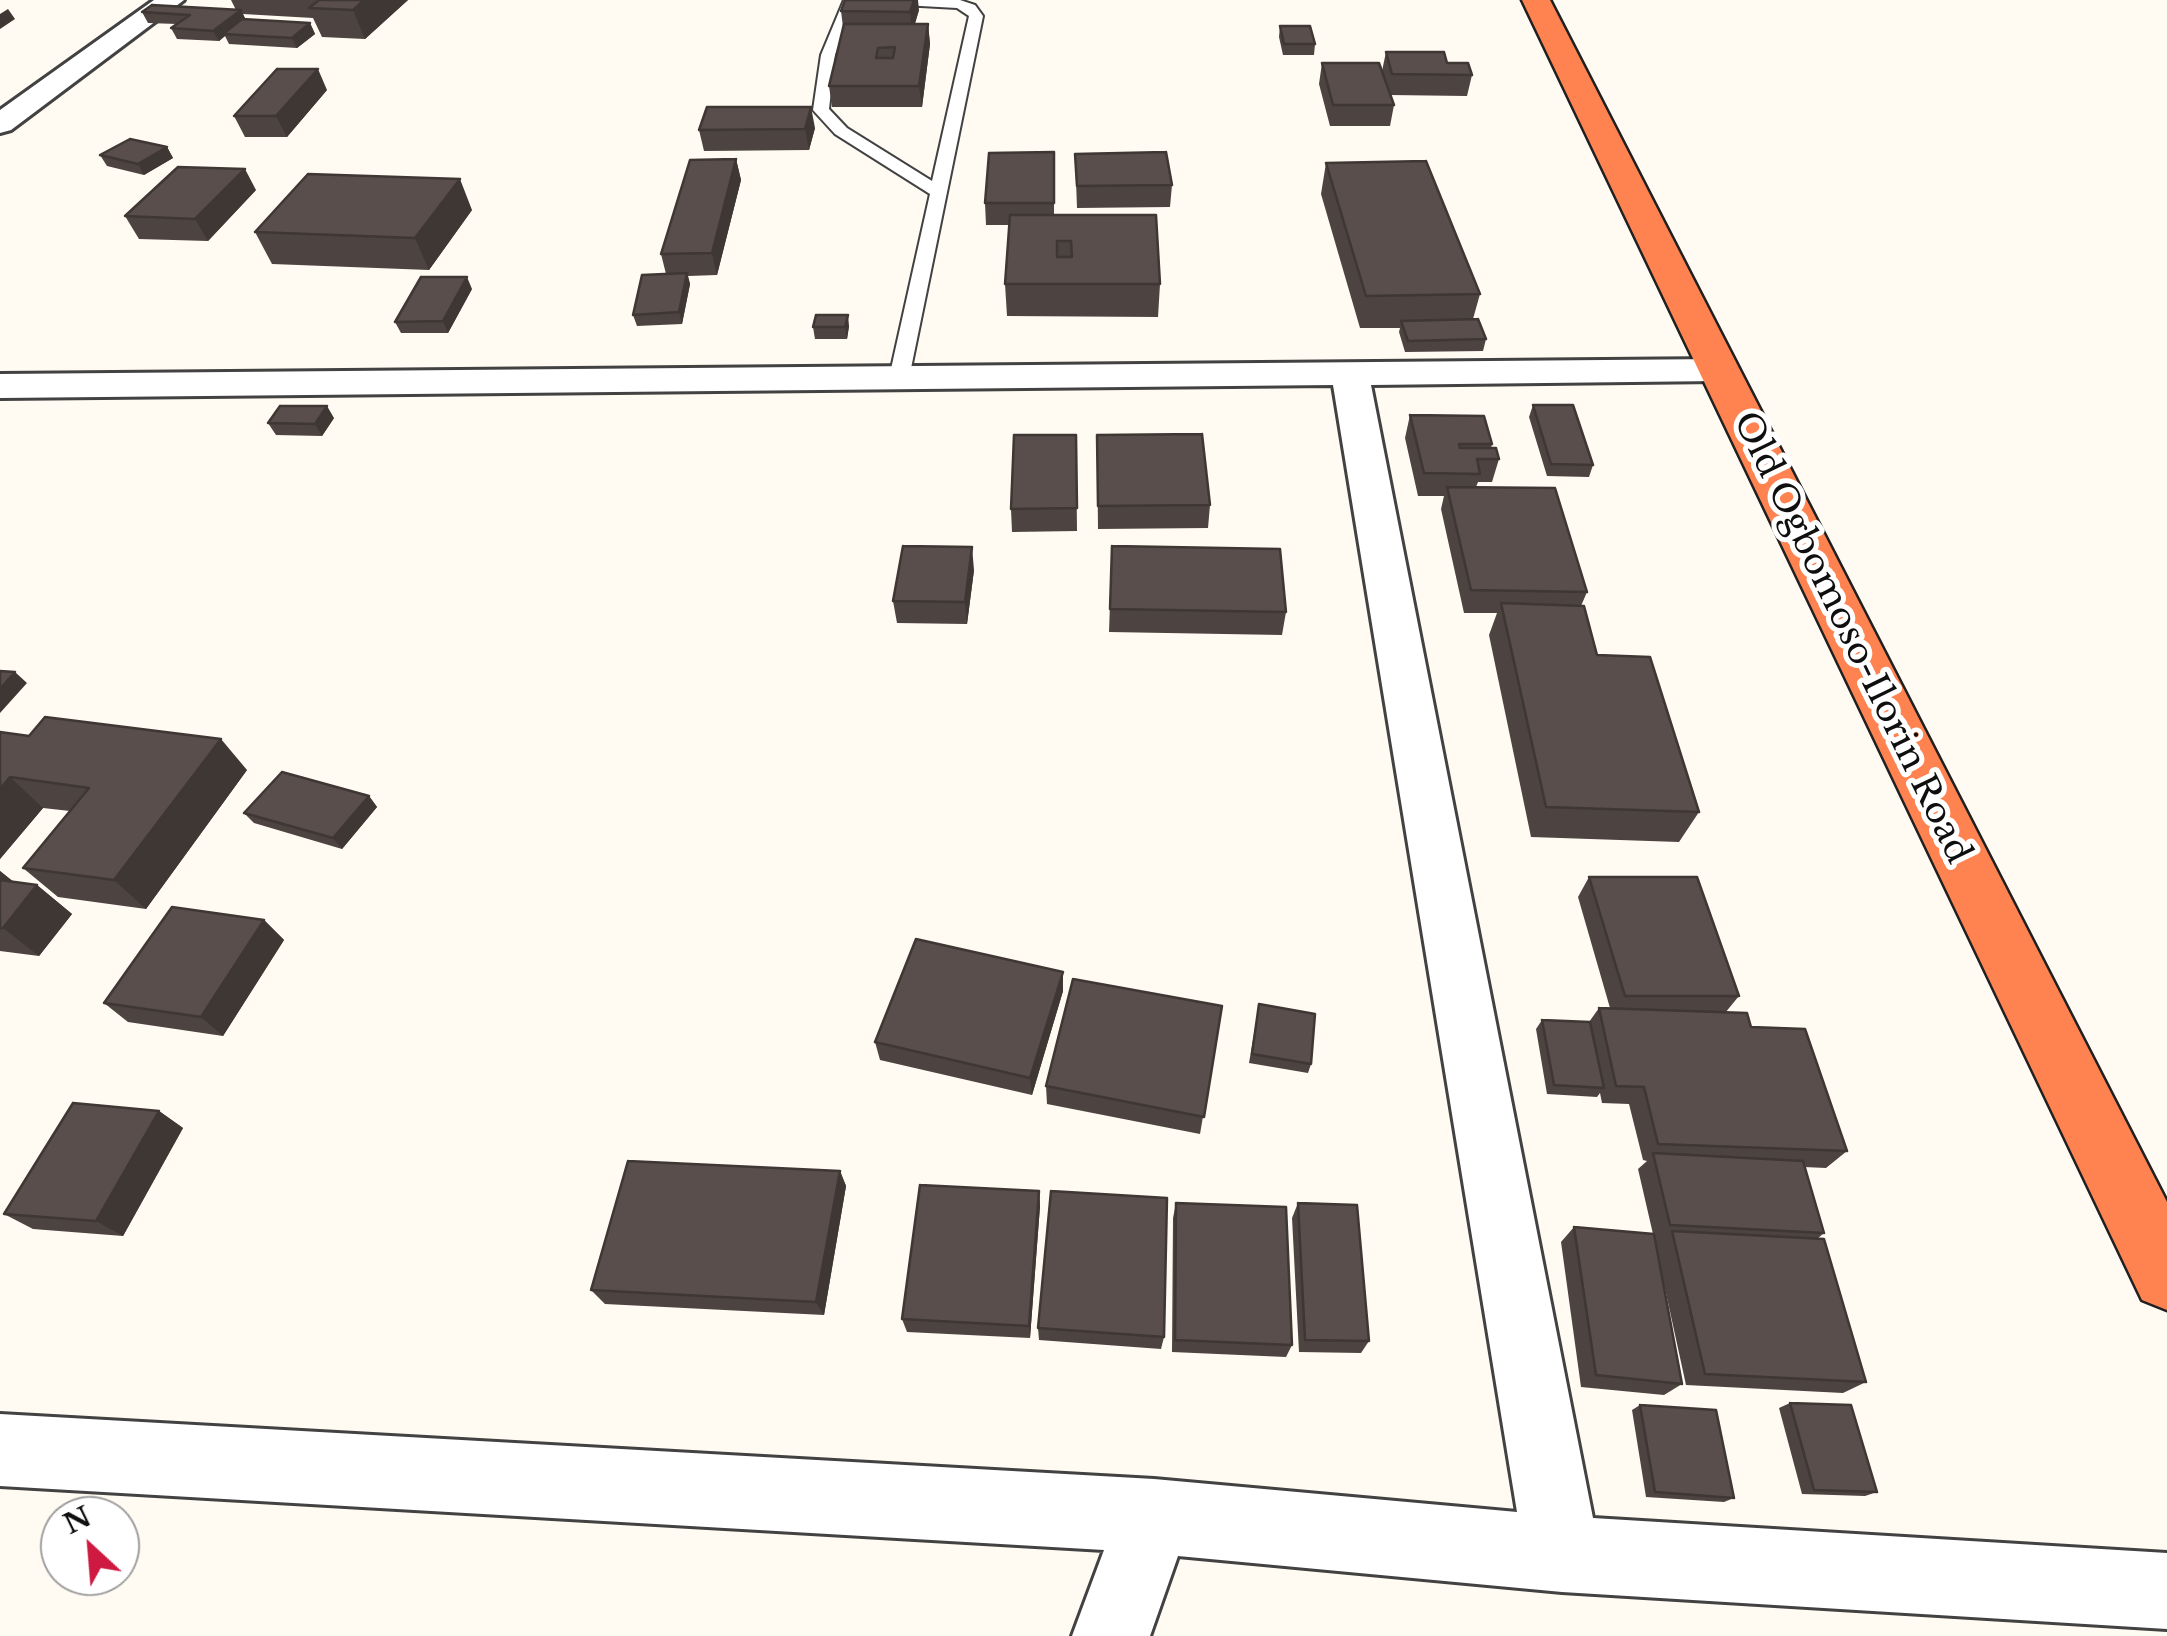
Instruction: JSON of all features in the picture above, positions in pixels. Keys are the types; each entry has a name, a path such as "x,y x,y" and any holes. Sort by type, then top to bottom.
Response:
{"highway":[{"name":"Old Ogbomoso-Ilorin Road","path":"1536,0 2167,1275"}],"street":[{"path":"0,124 171,0"},
{"path":"0,386 1718,370"},
{"path":"1350,374 1562,1554"},
{"path":"0,1450 1154,1516 1562,1554 2167,1591"},
{"path":"1111,1636 1154,1516"}],"lane":[{"path":"899,378 976,16 970,8 958,4 850,2 834,39 821,110 841,131 938,192"}],"building":[{"path":"319,0 364,0 353,10 309,8"},
{"path":"845,0 914,0 910,12 841,11"},
{"path":"152,5 241,10 213,31 171,28 190,15 142,12"},
{"path":"242,19 310,23 292,38 223,34"},
{"path":"844,24 928,24 919,86 829,86","holes":["895,47 893,58 876,58 878,48"]},
{"path":"1280,26 1310,26 1315,44 1284,44"},
{"path":"1386,52 1444,52 1447,63 1468,63 1472,75 1392,74"},
{"path":"1322,63 1379,63 1394,105 1333,105"},
{"path":"277,69 318,69 276,116 234,116"},
{"path":"707,107 811,107 805,129 699,130"},
{"path":"130,139 167,147 138,164 100,155"},
{"path":"1054,152 1054,203 985,203 989,153"},
{"path":"1166,152 1172,185 1077,186 1075,154"},
{"path":"736,159 712,253 661,254 690,160"},
{"path":"1426,161 1480,294 1366,296 1326,163"},
{"path":"178,167 245,169 195,219 125,216"},
{"path":"308,174 460,179 415,238 255,232"},
{"path":"1010,215 1156,215 1160,284 1005,284","holes":["1057,241 1071,241 1072,257 1057,257"]},
{"path":"687,273 679,312 633,315 642,275"},
{"path":"421,277 467,277 443,321 395,322"},
{"path":"816,315 848,315 845,327 813,327"},
{"path":"1478,319 1486,339 1408,341 1401,321"},
{"path":"1533,405 1573,405 1593,465 1551,464"},
{"path":"280,406 327,406 315,424 268,423"},
{"path":"1410,415 1484,416 1492,444 1459,444 1460,448 1496,448 1499,459 1477,459 1480,474 1424,473"},
{"path":"1202,434 1210,505 1098,506 1097,435"},
{"path":"1014,435 1076,435 1077,508 1011,509"},
{"path":"1447,487 1555,488 1587,592 1471,590"},
{"path":"903,546 972,547 965,602 893,601"},
{"path":"1112,546 1280,549 1286,612 1110,609"},
{"path":"1501,603 1584,606 1597,655 1650,657 1699,812 1546,807"},
{"path":"0,671 15,672 0,689"},
{"path":"45,717 221,739 114,880 23,868 89,788 10,777 0,789 0,732 29,736"},
{"path":"282,772 369,796 333,838 244,813"},
{"path":"1589,877 1697,877 1739,996 1625,996"},
{"path":"0,880 37,885 3,928 0,928"},
{"path":"172,907 264,920 201,1017 104,1003"},
{"path":"916,939 1063,972 1030,1078 875,1042"},
{"path":"1073,979 1222,1006 1204,1117 1046,1086"},
{"path":"1259,1004 1315,1014 1311,1064 1252,1054"},
{"path":"1599,1008 1747,1013 1751,1027 1805,1029 1847,1151 1658,1144 1644,1087 1616,1086"},
{"path":"1542,1020 1590,1022 1604,1088 1554,1085"},
{"path":"73,1103 159,1111 96,1221 4,1214"},
{"path":"1653,1153 1803,1161 1824,1233 1670,1225"},
{"path":"628,1161 840,1171 816,1302 591,1290"},
{"path":"920,1185 1039,1191 1029,1326 902,1319"},
{"path":"1051,1191 1167,1198 1164,1337 1038,1328"},
{"path":"1176,1203 1286,1207 1292,1345 1175,1340"},
{"path":"1298,1203 1357,1205 1369,1341 1305,1340"},
{"path":"1574,1227 1654,1234 1682,1384 1596,1375"},
{"path":"1672,1231 1824,1239 1866,1382 1705,1374"},
{"path":"1790,1403 1851,1405 1877,1492 1814,1490"},
{"path":"1640,1405 1716,1410 1734,1498 1655,1492"}]}
